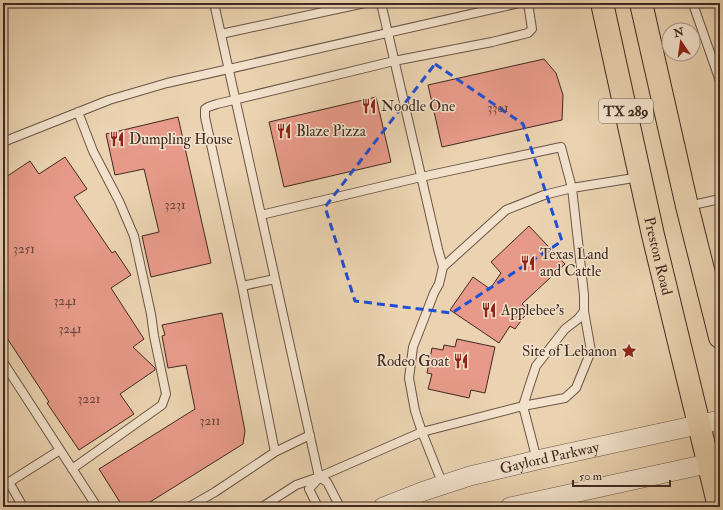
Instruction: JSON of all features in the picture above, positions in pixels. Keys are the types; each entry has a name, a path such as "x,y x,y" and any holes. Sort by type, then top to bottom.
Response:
{"main road":[{"name":"Preston Road","path":"602,3 653,235 699,425 714,462 719,507"},
{"name":"TX 289","path":"642,3 687,206 717,311 720,337"}],"street":[{"name":"Gaylord Parkway","path":"383,507 470,476 720,420"},
{"path":"510,507 714,462"}],"lane":[{"path":"214,3 319,477 328,482 340,507"},
{"path":"221,34 364,3"},
{"path":"381,3 443,266 439,284 413,347 409,378 415,411 443,485"},
{"path":"3,142 109,100 167,83 519,3"},
{"path":"275,452 242,286 204,112 205,109 236,99 394,61 492,42 528,33 532,29 528,3"},
{"path":"695,3 693,4 720,79"},
{"path":"72,469 162,406 166,394 134,236 119,201 93,151 78,112"},
{"path":"261,215 421,177 561,147 572,188 584,295 584,310 591,351 576,388 565,398 523,406 422,432 319,477 296,484 262,507"},
{"path":"443,266 506,210 544,195 572,188 640,177"},
{"path":"687,206 720,199"},
{"path":"242,286 275,279"},
{"path":"537,460 523,406 536,366 565,329 578,319 584,310"},
{"path":"3,362 97,507"},
{"path":"189,507 215,492 275,452 310,435"},
{"path":"23,507 6,484 60,450"},
{"path":"318,507 309,488 319,477"}],"highlighted area":[{"path":"435,64 523,124 562,241 452,313 355,301 325,207"}],"building":[{"path":"544,59 556,73 563,95 562,120 442,147 428,85"},
{"path":"376,97 391,162 284,187 269,122"},
{"path":"178,117 211,263 151,277 142,236 159,232 144,169 115,175 106,134"},
{"path":"65,157 87,189 74,197 112,253 115,251 131,275 111,288 144,339 133,347 155,368 155,370 120,394 134,414 79,450 47,403 49,402 3,332 3,179 30,161 39,174"},
{"path":"529,226 565,264 522,304 529,310 515,329 510,326 499,343 450,310 473,277 490,289 501,273 491,262"},
{"path":"222,313 245,431 243,444 142,507 123,507 99,469 195,409 186,365 168,368 162,336 165,335 162,325"},
{"name":"Rodeo Goat","path":"457,339 495,347 485,393 471,390 469,398 428,389 432,374 427,373 432,348 443,350 444,345 455,347"}],"place":[{"name":"Noodle One","path":"369,106"},
{"name":"Blaze Pizza","path":"284,131"},
{"name":"Dumpling House","path":"117,139"},
{"name":"Texas Land and Cattle","path":"528,263"},
{"name":"Applebee's","path":"489,310"},
{"name":"Site of Lebanon","path":"629,351"},
{"name":"Rodeo Goat","path":"461,361"}]}
